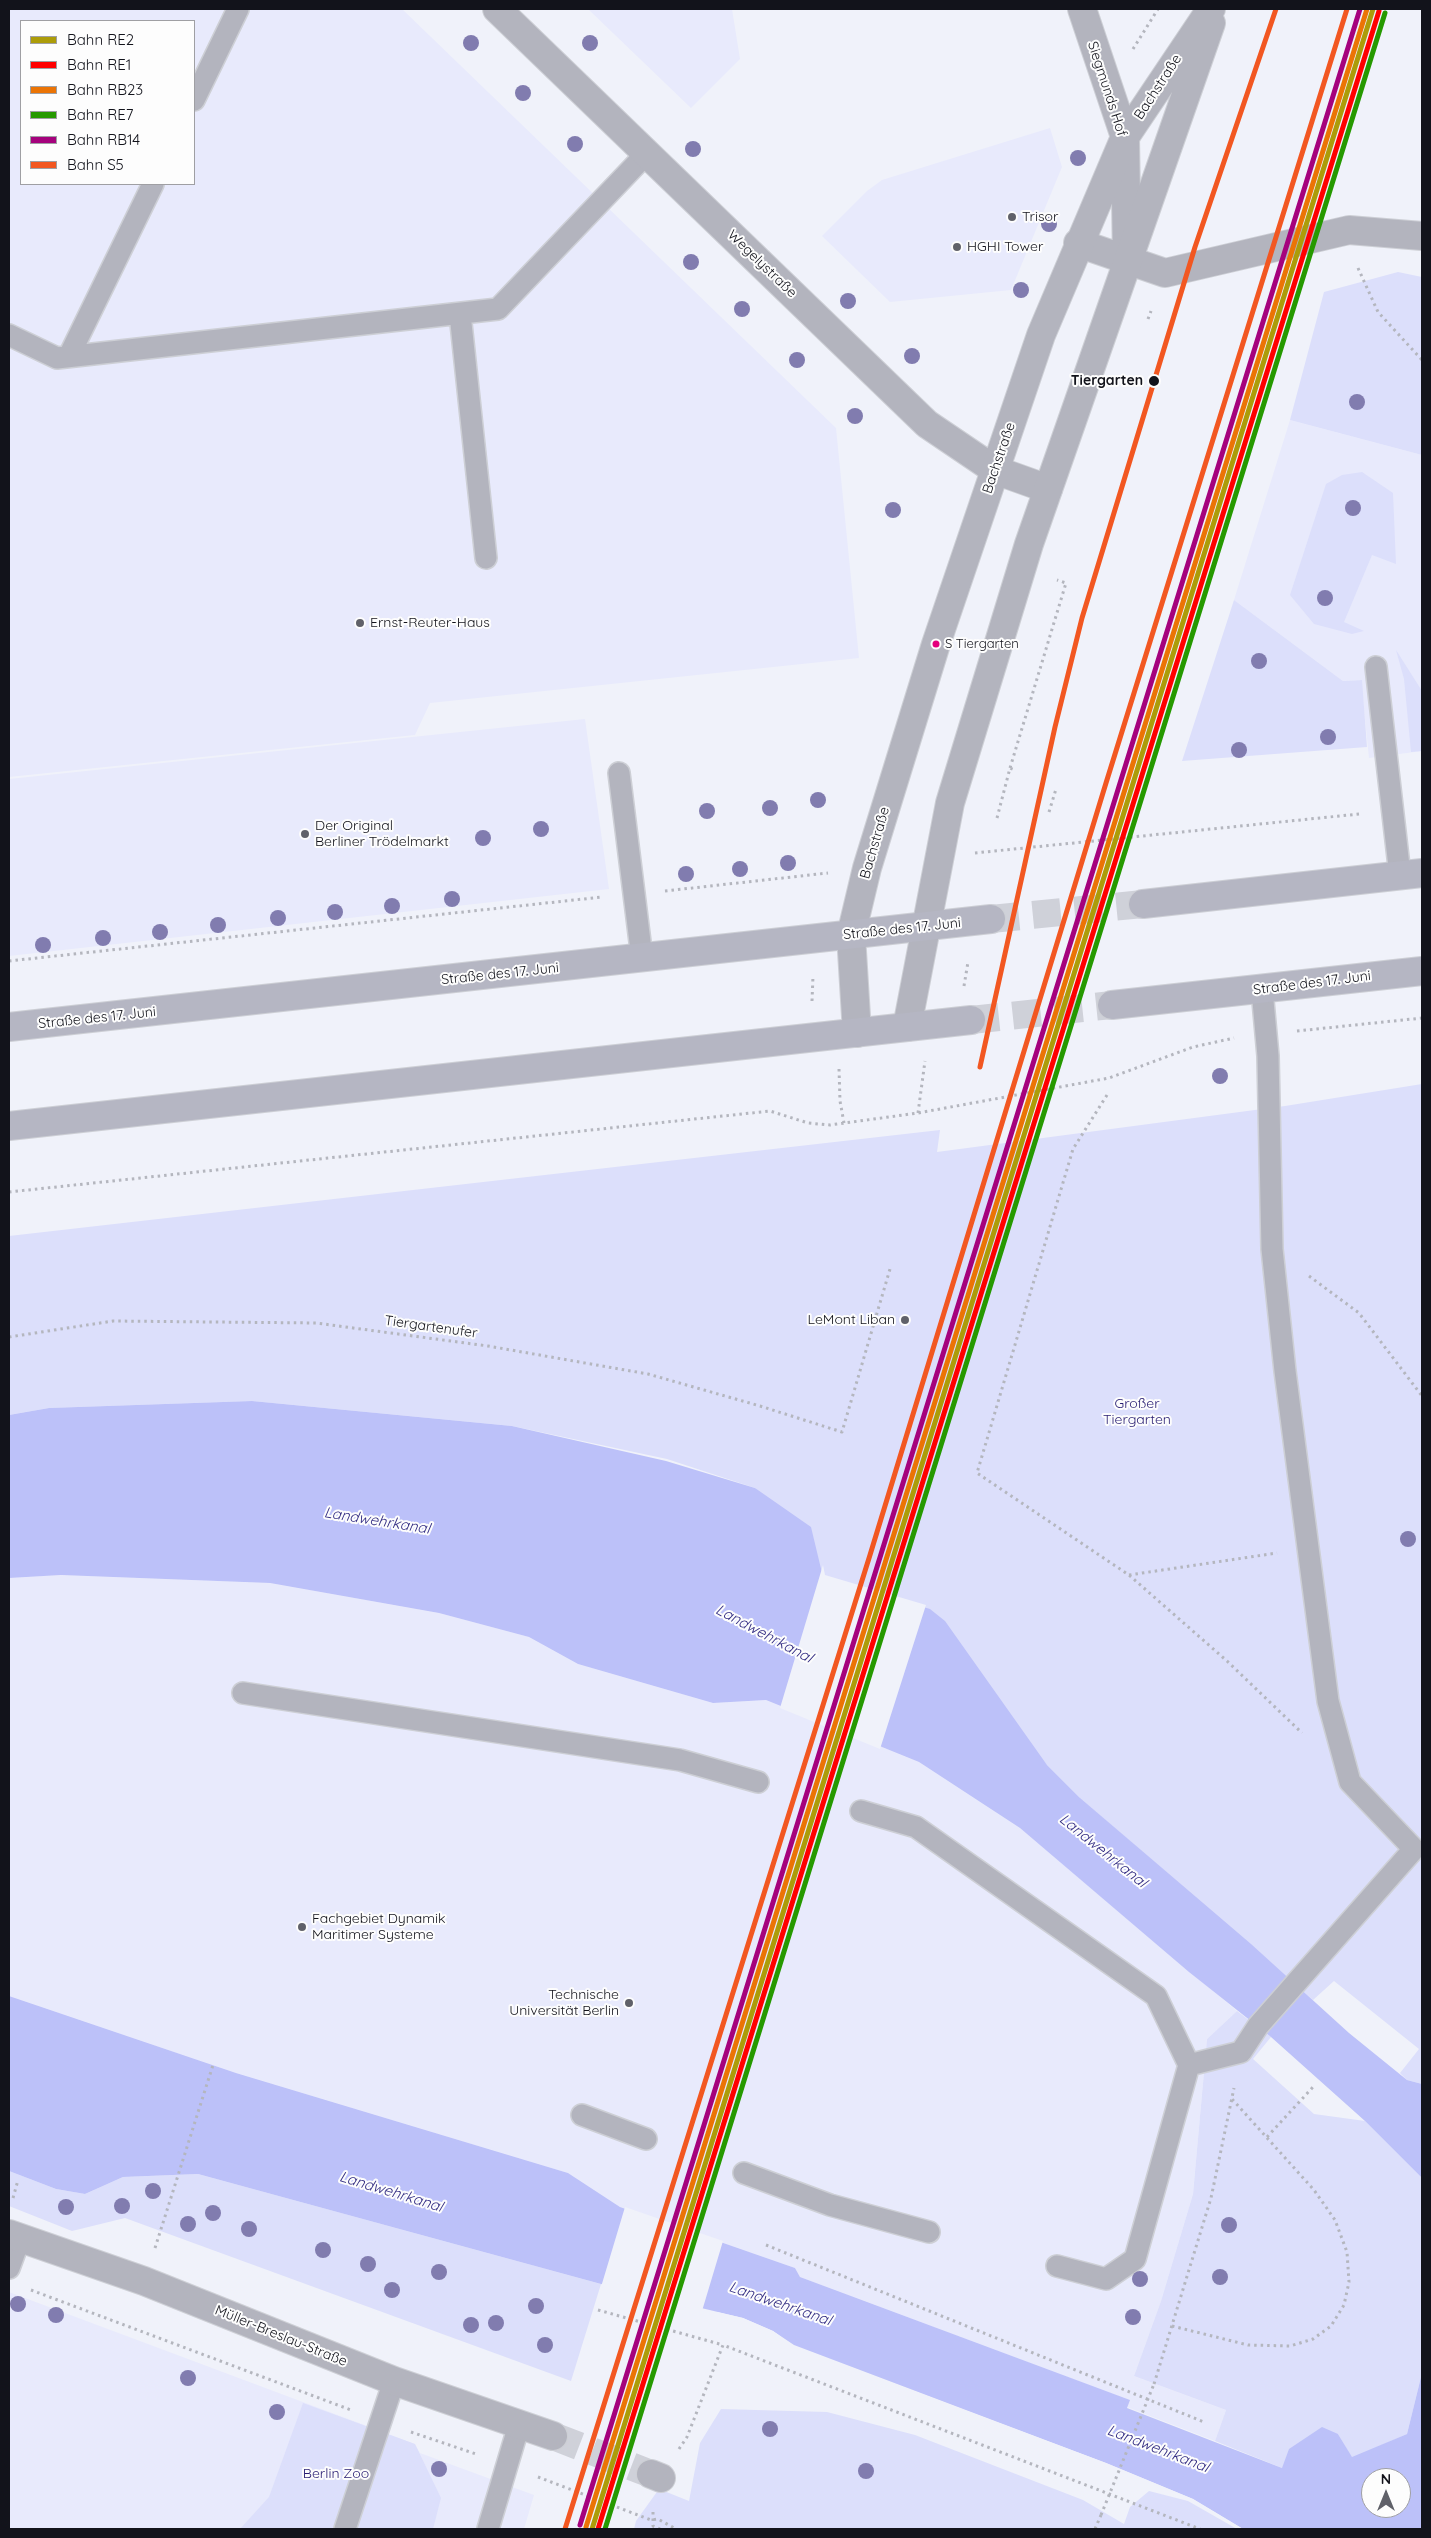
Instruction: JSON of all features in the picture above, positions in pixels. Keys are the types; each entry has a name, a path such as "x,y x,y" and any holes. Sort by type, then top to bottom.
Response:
{"main road":[{"path":"1143,904 1411,874"},
{"name":"Straße des 17. Juni","path":"9,1027 991,919"},
{"name":"Straße des 17. Juni","path":"1112,1005 1422,971"},
{"path":"9,1126 971,1020"}],"street":[{"name":"Wegelystraße","path":"497,9 927,424 995,470 1048,489"},
{"name":"Siegmunds Hof","path":"1082,9 1124,137 1127,261"},
{"name":"Bachstraße","path":"857,1033 851,934 890,791 936,644 1041,335 1124,137 1211,9"},
{"name":"Bachstraße","path":"907,1027 950,803 1048,489 1216,9"},
{"path":"1078,243 1165,273 1348,230 1422,236"},
{"name":"Müller-Breslau-Straße","path":"14,2236 144,2281 394,2381 553,2436"}],"lane":[{"path":"195,98 238,9"},
{"path":"9,336 57,358 498,310 647,153"},
{"path":"70,356 153,185"},
{"path":"460,314 486,558"},
{"path":"1376,667 1393,810 1411,874"},
{"path":"619,773 642,958"},
{"path":"1189,2065 1241,2052 1258,2026 1414,1849 1350,1782 1328,1701 1285,1371 1272,1249 1266,1035 1262,990"},
{"path":"243,1693 680,1760 758,1782"},
{"path":"861,1811 916,1827 1156,1996 1189,2065 1135,2259 1106,2280 1057,2266"},
{"path":"582,2115 646,2138"},
{"path":"744,2173 830,2204 929,2232"},
{"path":"9,2268 14,2236"},
{"path":"344,2529 394,2381"},
{"path":"488,2529 519,2425"}],"path":[{"path":"1128,56 1158,9"},
{"path":"1358,268 1378,312 1422,360"},
{"path":"1148,319 1151,311"},
{"path":"997,818 1010,768 1066,583 1057,580"},
{"path":"1010,768 1015,770"},
{"path":"1049,812 1056,790"},
{"path":"990,853 1393,810"},
{"path":"9,961 816,875"},
{"path":"964,987 968,962"},
{"path":"812,1000 813,976"},
{"path":"9,1192 770,1111 808,1123 830,1125 918,1113 1109,1078 1193,1047 1242,1037 1422,1018"},
{"path":"1107,1095 1073,1149 977,1473 1129,1575 1227,1661 1303,1734"},
{"path":"1272,1249 1359,1313 1422,1396"},
{"name":"Tiergartenufer","path":"9,1337 113,1321 316,1323 488,1346 648,1374 842,1432 890,1269"},
{"path":"1129,1575 1307,1548"},
{"path":"166,2216 212,2065"},
{"path":"1267,2137 1313,2087"},
{"path":"1095,2529 1154,2384 1211,2198 1232,2099 1314,2190 1335,2220 1347,2252 1348,2282 1344,2305 1331,2326 1313,2339 1290,2346 1248,2345 1172,2326"},
{"path":"11,2203 18,2180"},
{"path":"766,2245 1204,2422"},
{"path":"27,2288 651,2520 658,2519 676,2529"},
{"path":"598,2310 723,2345 1200,2529"},
{"path":"656,2476 686,2437 723,2345"}],"shaded area":[{"path":"9,9 402,9 836,428 859,658 430,703 415,735 9,777"},
{"path":"588,9 732,9 740,59 691,108"},
{"name":"HGHI Tower","path":"1050,128 1062,167 1011,290 890,302 822,236 867,191 882,180"},
{"path":"1290,420 1422,455 1422,751 1369,758 1361,680 1343,681 1234,600"},
{"name":"Der Original Berliner Trödelmarkt","path":"585,719 609,889 9,956 9,779"},
{"name":"Technische Universität Berlin","path":"61,1575 270,1583 439,1613 529,1637 578,1664 713,1703 766,1700 919,1762 1020,1828 1237,2011 1207,2039 1193,2194 1161,2301 1134,2376 1226,2410 1215,2441 1127,2407 1129,2400 800,2277 795,2268 620,2207 568,2173 236,2073 9,1996 9,1578"},
{"path":"9,2292 415,2444 420,2453 534,2495 524,2529 9,2529"}],"green space":[{"path":"1398,272 1422,277 1422,455 1290,420 1324,292"},
{"path":"1362,472 1393,493 1396,564 1372,555 1344,622 1364,631 1352,634 1314,624 1290,595 1326,484 1342,475"},
{"path":"1234,600 1343,681 1362,680 1367,747 1182,761"},
{"path":"1396,650 1422,691 1422,751 1411,752 1404,679"},
{"name":"Großer Tiergarten","path":"1422,1084 1422,2084 1407,2080 1400,2073 1419,2049 1334,1981 1313,2000 1079,1797 1047,1765 823,1577 755,1488 667,1459 512,1426 252,1401 49,1408 9,1415 9,1236 940,1130 937,1152 1285,1106"},
{"path":"1237,2011 1271,2037 1253,2059 1314,2114 1365,2121 1422,2178 1422,2373 1407,2434 1352,2458 1338,2434 1282,2468 1215,2441 1226,2410 1134,2376 1161,2301 1193,2194 1207,2039"},
{"path":"9,2171 56,2189 85,2194 123,2177 198,2174 601,2284 571,2381 125,2218 72,2231 9,2206"},
{"name":"Berlin Zoo","path":"303,2403 415,2444 441,2498 433,2529 240,2529 269,2497"},
{"path":"721,2409 827,2412 915,2435 1083,2500 1124,2524 1130,2507 1149,2491 1188,2501 1237,2529 634,2529 636,2521 659,2489 689,2501 700,2443"}],"water":[{"name":"Landwehrkanal","path":"252,1401 512,1426 666,1461 755,1488 811,1527 823,1577 930,1609 945,1621 1047,1765 1079,1797 1251,1944 1349,2033 1407,2080 1422,2084 1422,2178 1365,2121 1271,2037 1189,1972 1020,1828 919,1762 766,1700 713,1703 578,1664 529,1637 439,1613 270,1583 61,1575 9,1578 9,1415 49,1408"},
{"name":"Landwehrkanal","path":"9,1996 236,2073 568,2173 620,2207 795,2268 800,2277 1130,2400 1127,2408 1282,2468 1289,2449 1322,2427 1338,2434 1352,2457 1407,2434 1422,2373 1422,2529 1243,2529 1193,2499 1106,2463 794,2345 773,2331 743,2318 601,2284 198,2174 123,2177 85,2194 56,2189 9,2171"}],"pier":[{"path":"823,1565 825,1575 926,1605 880,1749 780,1708"},
{"path":"625,2207 723,2241 702,2311 601,2287"},
{"path":"717,2312 743,2318 773,2331 794,2346 1106,2463 1193,2499 1243,2529 1238,2529 1192,2501 1105,2465 793,2348 772,2333 742,2320 716,2314"}],"tunnel":[{"path":"991,919 1143,904"},
{"path":"971,1020 1112,1005"},
{"path":"553,2436 651,2474"}],"rail line":[{"name":"S5","path":"980,1067 1055,727 1082,618 1195,247 1276,9"},
{"name":"S5","path":"565,2529 870,1555 1106,783 1347,9"},
{"name":"RB14","path":"580,2525 1360,9"},
{"name":"RB23","path":"586,2527 1367,9"},
{"name":"RE2","path":"592,2529 1373,9"},
{"name":"RE1","path":"598,2529 1379,11"},
{"name":"RE7","path":"605,2529 1385,13"}],"place":[{"name":"Trisor","path":"1012,217"},
{"name":"HGHI Tower","path":"957,247"},
{"name":"Tiergarten","path":"1154,381"},
{"name":"Ernst-Reuter-Haus","path":"360,623"},
{"name":"S Tiergarten","path":"936,644"},
{"name":"Der Original Berliner Trödelmarkt","path":"305,834"},
{"name":"LeMont Liban","path":"905,1320"},
{"name":"Fachgebiet Dynamik Maritimer Systeme","path":"302,1927"},
{"name":"Technische Universität Berlin","path":"629,2003"}]}
